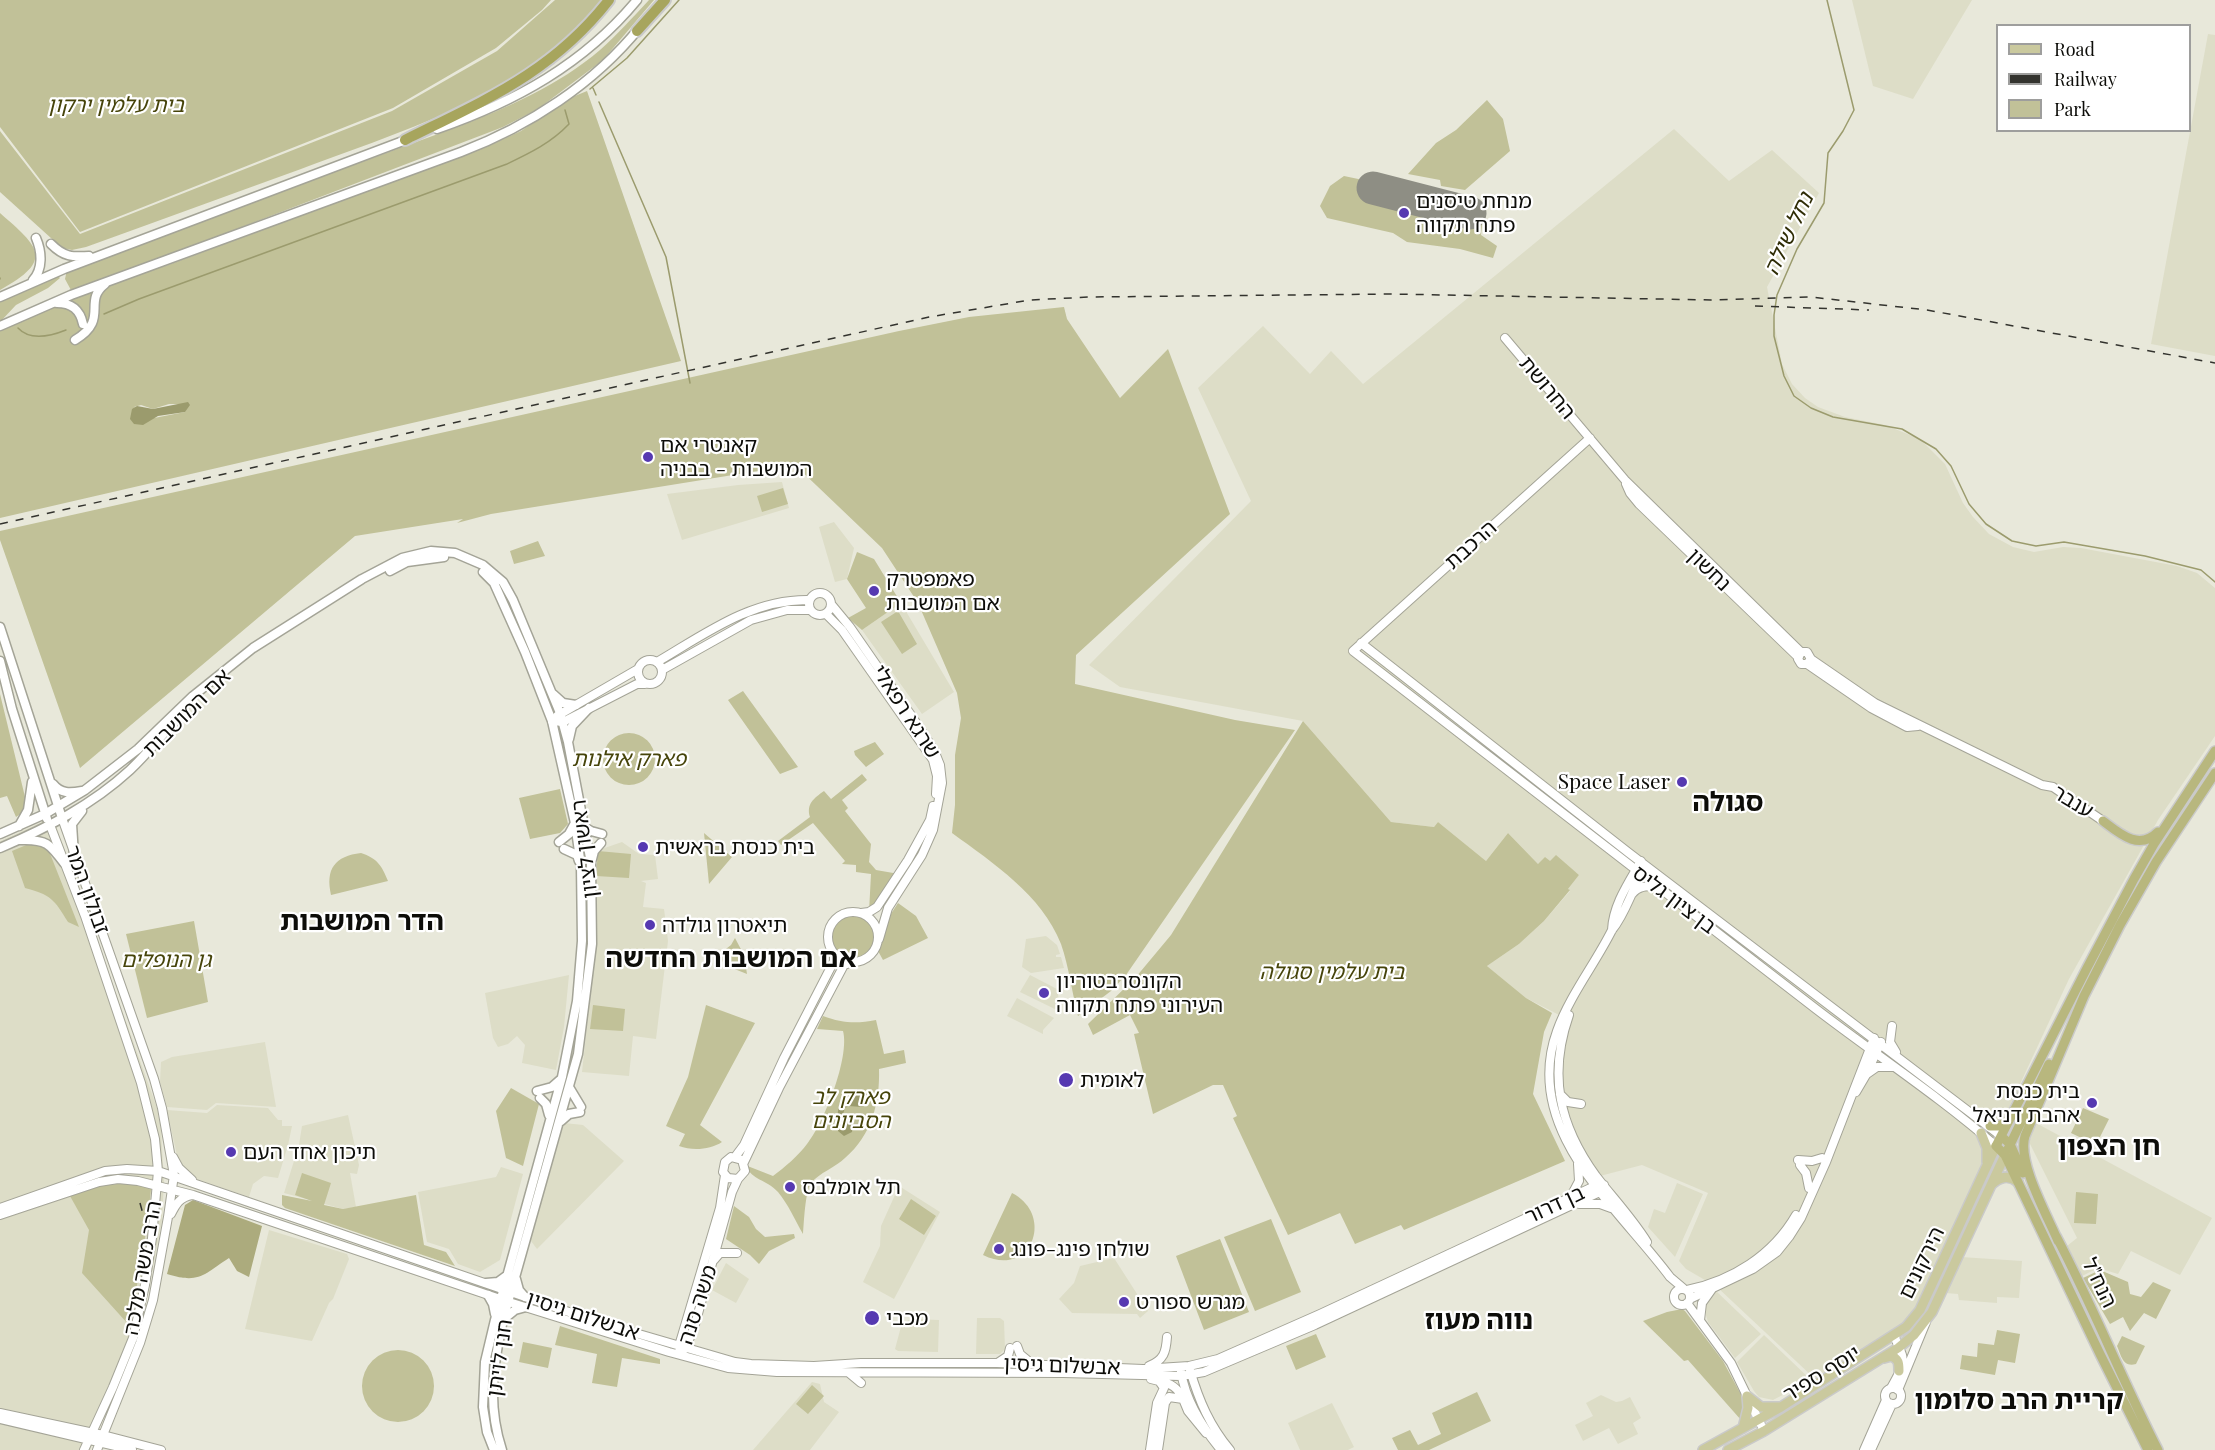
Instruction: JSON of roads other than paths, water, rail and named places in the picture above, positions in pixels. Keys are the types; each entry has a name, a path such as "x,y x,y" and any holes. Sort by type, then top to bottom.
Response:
{"highway":[{"path":"405,140 502,92 525,78 574,39 609,0"},
{"path":"637,31 664,0"},
{"path":"1996,1146 2107,929 2170,819 2215,750"},
{"path":"2005,1155 2120,925 2156,862 2215,773"},
{"path":"2103,821 2122,835 2136,841 2143,841 2155,836 2170,819"},
{"path":"2058,1240 2025,1161 2023,1143 2072,1022"},
{"path":"1990,1126 2002,1125 2011,1117"},
{"name":"הנח\"ל","path":"2001,1136 2010,1144 2098,1321 2128,1391 2158,1450"},
{"name":"הנח\"ל","path":"1996,1146 2005,1155 2148,1450"}],"main road":[{"path":"0,297 58,271 491,108 544,81 569,65 606,34 637,0"},
{"path":"0,326 71,296 461,152 501,135 540,114 574,89 606,63 637,31"},
{"path":"31,282 37,275 40,262 36,238"},
{"path":"51,244 68,256 108,252"},
{"path":"75,340 92,326 97,294 102,287 113,280"},
{"path":"48,305 60,303 72,306 78,312 83,324"},
{"name":"ראשון לציון","path":"405,560 431,551 455,553 483,565 503,582 513,600 560,713 568,742 580,825 582,942 577,1001 562,1077 512,1276"},
{"name":"ראשון לציון","path":"405,560 452,557 467,561 480,569 494,583 525,652 552,721 591,863 592,944 578,1054 506,1296"},
{"name":"אם המושבות","path":"0,834 45,814 85,790 138,749 193,696 252,648 362,579 405,560"},
{"name":"אם המושבות","path":"0,848 50,825 100,795 130,769 200,694 256,647 315,610 405,560"},
{"name":"זבולון המר","path":"0,627 62,818"},
{"name":"זבולון המר","path":"0,661 33,779 50,825"},
{"path":"550,690 563,703 576,705"},
{"path":"568,742 572,726 589,708"},
{"path":"19,826 30,802 33,779"},
{"path":"52,782 58,790 66,793 85,790"},
{"path":"75,855 72,824 75,818 100,795"},
{"path":"581,866 577,855 561,845 580,825 601,838 591,863"},
{"path":"18,840 38,840 45,843 52,847 64,863"},
{"path":"550,1120 548,1106 539,1095 562,1077"},
{"path":"559,1123 568,1114 580,1110 569,1086"},
{"path":"1981,1132 1987,1148 1986,1169"},
{"name":"הירקונים","path":"1895,1336 1920,1310 1996,1146"},
{"name":"הירקונים","path":"1928,1319 2005,1155"},
{"path":"1989,1187 2004,1177 2013,1178 2018,1182"},
{"path":"486,1283 498,1282 512,1276 525,1297"},
{"path":"488,1295 499,1320 514,1310 526,1307"},
{"name":"חנן לויתן","path":"492,1448 485,1415 483,1386 485,1362 506,1296"},
{"name":"יוסף ספיר","path":"1728,1450 1764,1431 1898,1348 1907,1342 1928,1319"},
{"name":"חנן לויתן","path":"499,1320 492,1396 502,1450"},
{"name":"יוסף ספיר","path":"1702,1450 1781,1407 1895,1336"},
{"path":"1882,1358 1891,1356 1896,1358 1899,1362 1899,1371"},
{"path":"1747,1396 1761,1407 1781,1407"},
{"path":"1743,1428 1748,1408 1747,1396"}],"street":[{"name":"החרושת","path":"1505,338 1590,438"},
{"name":"נחשון","path":"1590,438 1625,480 1799,654 1808,653 1809,661 1871,708 1907,727 1919,726 2042,785"},
{"name":"הרכבת","path":"1353,651 1590,438"},
{"path":"552,721 560,713 638,669 645,661 657,662 734,616 773,603 809,600 820,593 829,598 831,604 826,614 815,615 810,610 809,600"},
{"name":"שרגא רפאלי","path":"831,604 850,627 911,715 934,750 940,765 942,783 933,830 917,864 888,908 879,939"},
{"path":"662,670 752,620 787,610 810,610"},
{"name":"שרגא רפאלי","path":"826,614 842,630 933,760 937,776 936,796 930,819 908,861 877,907 869,912 861,913"},
{"name":"בן ציון גליס","path":"1361,644 1629,853 1866,1032 1878,1037 1901,1058 2001,1136"},
{"name":"בן ציון גליס","path":"1353,651 1638,873 1872,1052 1981,1132 1996,1146"},
{"path":"552,721 563,722 637,684 657,682 662,670 657,662"},
{"path":"638,669 639,680 645,684"},
{"name":"ענבר","path":"2042,785 2053,787 2103,821"},
{"name":"זבולון המר","path":"62,818 154,1079 171,1152 174,1175 172,1189"},
{"name":"זבולון המר","path":"50,825 141,1083 155,1139 157,1185"},
{"path":"1629,853 1640,855 1646,853"},
{"path":"1612,930 1612,919 1644,863"},
{"path":"1638,873 1619,921 1577,991 1563,1017 1555,1039 1551,1076 1556,1116 1578,1163 1635,1224 1656,1258 1682,1290 1731,1363 1764,1431"},
{"path":"1629,898 1636,890 1645,886 1656,886"},
{"path":"846,913 861,913 871,918 876,924 879,939 870,956 844,965 779,1088 744,1162 745,1171 738,1179 725,1176 722,1169 725,1162 735,1157 744,1145 784,1058 834,961 828,938 833,922 846,913"},
{"path":"834,954 843,960 853,962"},
{"path":"1577,991 1561,1041 1558,1071 1563,1111 1576,1146 1599,1188 1614,1210 1656,1258"},
{"path":"1892,1026 1890,1042 1901,1058"},
{"path":"1853,1095 1866,1075 1878,1037"},
{"path":"1834,1139 1822,1158 1791,1224 1773,1247 1751,1264 1733,1273 1682,1290 1674,1298 1677,1303 1682,1305 1713,1287 1743,1275 1777,1251 1789,1237 1801,1218 1853,1095 1858,1076 1872,1052"},
{"path":"1866,1075 1877,1067 1894,1068"},
{"path":"1559,1092 1568,1102 1581,1104"},
{"path":"138,1169 152,1162 155,1139"},
{"path":"171,1152 179,1168 201,1186"},
{"path":"735,1157 744,1162"},
{"path":"1809,1188 1806,1173 1799,1163 1822,1158"},
{"path":"1578,1163 1579,1181 1571,1201 1600,1204 1614,1210"},
{"name":"אבשלום גיסין","path":"0,1208 95,1174 116,1169 158,1171 486,1283 526,1307 728,1368 777,1372 1135,1375 1190,1370"},
{"name":"משה סנה","path":"681,1355 684,1332 720,1208 725,1176"},
{"name":"משה סנה","path":"683,1347 694,1328 732,1192 738,1179"},
{"name":"אבשלום גיסין","path":"0,1215 109,1180 138,1181 193,1195 488,1295 525,1297 683,1347 751,1364 814,1366 861,1363 997,1363 1181,1372"},
{"name":"הרב משה מלכה","path":"86,1435 97,1423 133,1338 145,1285 157,1185"},
{"name":"בן דרור","path":"1190,1370 1599,1188"},
{"name":"הרב משה מלכה","path":"100,1444 144,1332 153,1300 172,1189"},
{"path":"168,1218 178,1201 193,1195"},
{"name":"בן דרור","path":"1190,1370 1204,1372 1315,1325 1571,1201"},
{"path":"712,1264 720,1253 737,1253"},
{"path":"1700,1320 1702,1303 1713,1287"},
{"name":"הירקונים","path":"1895,1389 1912,1358 1928,1319"},
{"path":"1315,1325 1325,1328"},
{"path":"694,1328 694,1341 704,1353"},
{"path":"663,1341 684,1332"},
{"path":"1895,1336 1907,1342 1912,1358"},
{"path":"1895,1336 1903,1356 1895,1389"},
{"path":"1143,1369 1158,1362 1165,1355 1167,1337"},
{"path":"997,1363 1008,1356 1014,1347 1032,1364"},
{"path":"1190,1370 1198,1396 1214,1430 1230,1450"},
{"path":"845,1372 854,1376 861,1383"},
{"path":"1181,1372 1187,1394 1206,1433"},
{"path":"1198,1396 1197,1381 1204,1372"},
{"path":"1135,1375 1173,1385 1180,1391 1191,1417 1221,1450"},
{"path":"1150,1450 1157,1403 1164,1388 1159,1381"},
{"path":"1889,1402 1896,1404 1900,1400 1901,1395 1895,1389"},
{"path":"1870,1450 1889,1402 1885,1393 1895,1389"},
{"path":"1158,1450 1167,1399 1172,1396 1183,1399"},
{"path":"1864,1450 1889,1402"},
{"path":"0,1413 86,1435 100,1444 114,1441 161,1450"},
{"path":"0,1419 86,1435"},
{"path":"107,1424 114,1441"},
{"path":"84,1449 86,1435"},
{"path":"100,1444 114,1441 132,1450"}],"waterway":[{"path":"590,89 627,58 679,0"},
{"name":"נחל שילה","path":"1827,0 1854,110 1828,153 1824,203 1797,249 1777,295 1774,336 1784,376 1794,396 1811,408 1833,417 1902,429 1936,449 1951,466 1969,504 1986,524 2012,541 2036,546 2064,542 2145,556 2201,570 2215,582"},
{"path":"593,88 596,95"},
{"path":"599,102 666,257 690,383"},
{"path":"104,314 139,299 507,164 540,147 562,131 569,124 565,110"},
{"path":"18,328 28,335 35,336 66,330"}],"railway":[{"path":"0,524 929,317 1030,300 1090,297 1393,294 1711,300 1811,297 1927,310 2215,363"},
{"path":"1755,306 1869,310"},
{"path":"140,1203 143,1214"}],"place":[{"name":"מנחת טיסנים פתח תקווה","path":"1404,213"},
{"name":"קאנטרי אם המושבות - בבניה","path":"648,457"},
{"name":"פאמפטרק אם המושבות","path":"874,591"},
{"name":"Space Laser","path":"1682,782"},
{"name":"בית כנסת בראשית","path":"643,847"},
{"name":"תיאטרון גולדה","path":"650,925"},
{"name":"הקונסרבטוריון העירוני פתח תקווה","path":"1044,993"},
{"name":"לאומית","path":"1066,1080"},
{"name":"בית כנסת אהבת דניאל","path":"2092,1103"},
{"name":"תיכון אחד העם","path":"231,1152"},
{"name":"תל אומלבס","path":"790,1187"},
{"name":"שולחן פינג-פונג","path":"999,1249"},
{"name":"מגרש ספורט","path":"1124,1302"},
{"name":"מכבי","path":"872,1318"}],"district":[{"name":"סגולה","path":"1728,803"},
{"name":"הדר המושבות","path":"362,922"},
{"name":"אם המושבות החדשה","path":"731,959"},
{"name":"חן הצפון","path":"2109,1147"},
{"name":"נווה מעוז","path":"1479,1321"},
{"name":"קריית הרב סלומון","path":"2019,1401"}],"park label":[{"name":"בית עלמין ירקון","path":"116,105"},
{"name":"פארק אילנות","path":"629,759"},
{"name":"גן הנופלים","path":"166,960"},
{"name":"בית עלמין סגולה","path":"1332,972"},
{"name":"פארק לב הסביונים","path":"851,1109"}]}
